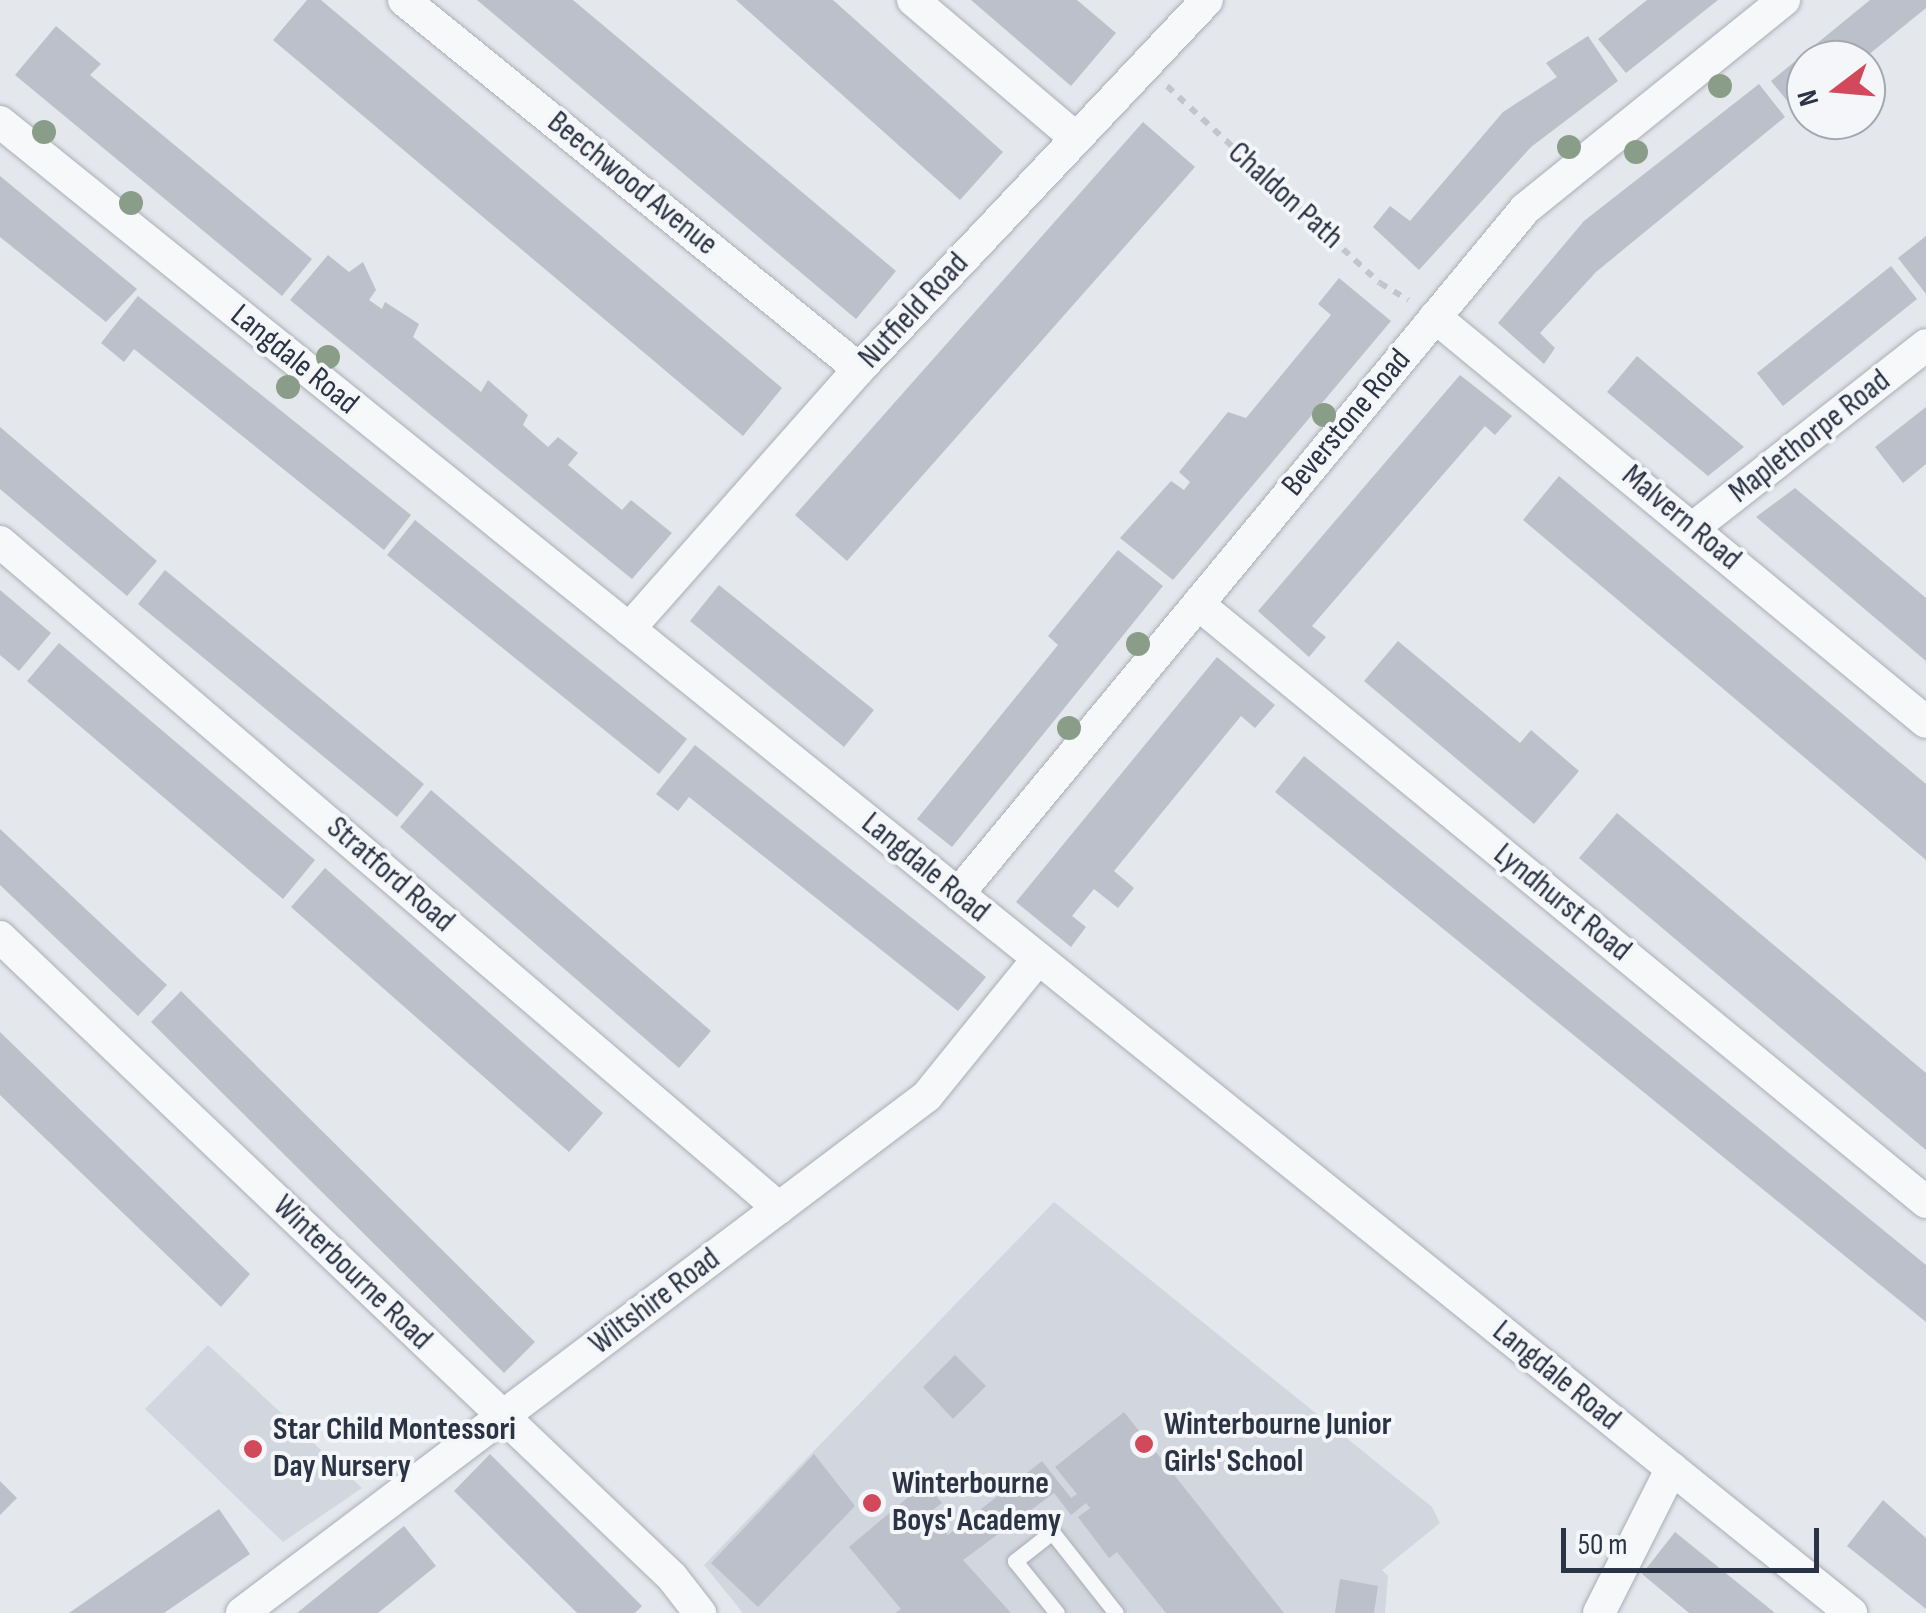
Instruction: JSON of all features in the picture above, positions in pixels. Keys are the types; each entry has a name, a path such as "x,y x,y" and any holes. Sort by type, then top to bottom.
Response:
{"street":[{"name":"Beechwood Avenue","path":"404,0 859,369"},
{"path":"913,0 1076,138"},
{"name":"Nutfield Road","path":"629,629 859,369 1206,0"},
{"name":"Beverstone Road","path":"958,894 1539,194 1784,0"},
{"name":"Langdale Road","path":"0,122 1852,1613"},
{"name":"Malvern Road","path":"1435,317 1926,722"},
{"name":"Maplethorpe Road","path":"1693,528 1926,345"},
{"name":"Stratford Road","path":"0,542 779,1208"},
{"name":"Lyndhurst Road","path":"1198,604 1926,1202"},
{"name":"Winterbourne Road","path":"0,937 672,1577 700,1613"},
{"name":"Wiltshire Road","path":"242,1613 927,1096 1038,960"},
{"path":"1600,1613 1672,1468"}],"lane":[{"path":"1057,1613 1015,1561 1052,1532 1116,1613"}],"path":[{"name":"Chaldon Path","path":"1144,64 1380,283 1435,317"}],"shaded area":[{"name":"Winterbourne Junior Girls' School","path":"1054,1202 1432,1507 1440,1523 1382,1570 1388,1576 1385,1613 743,1613 704,1565"},
{"name":"Star Child Montessori Day Nursery","path":"208,1345 362,1488 283,1542 145,1409"}],"building":[{"path":"307,0 321,0 782,388 743,436 273,40"},
{"path":"477,0 573,0 896,271 856,319"},
{"path":"736,0 833,0 1003,152 960,200"},
{"path":"971,0 1077,0 1116,33 1071,86"},
{"path":"1647,0 1718,0 1626,73 1598,39"},
{"path":"1870,0 1926,0 1926,8 1886,40 1821,40"},
{"path":"56,26 101,64 90,75 312,259 282,296 15,75"},
{"path":"1588,36 1618,81 1531,147 1419,270 1373,227 1390,206 1410,221 1503,112 1557,77 1546,63"},
{"path":"1786,69 1786,99 1771,81"},
{"path":"1759,84 1785,117 1596,272 1540,333 1555,348 1544,364 1498,323 1584,221"},
{"path":"1143,122 1195,167 847,561 795,515"},
{"path":"0,176 137,289 106,322 0,237"},
{"path":"1926,236 1926,294 1898,258"},
{"path":"328,255 349,272 363,262 376,290 369,300 382,309 385,302 419,324 413,337 481,392 488,380 528,415 523,425 548,447 558,437 578,453 568,465 622,510 631,500 672,533 632,579 290,300"},
{"path":"1891,266 1917,299 1783,406 1757,373"},
{"path":"1339,278 1391,321 1173,580 1120,538 1171,481 1184,490 1190,482 1179,472 1228,412 1246,418 1331,315 1318,304"},
{"path":"138,296 411,515 384,550 134,349 124,362 101,343"},
{"path":"1637,356 1744,447 1708,476 1607,392"},
{"path":"1460,375 1512,416 1495,435 1485,426 1312,626 1326,637 1309,657 1258,611"},
{"path":"1926,407 1926,464 1903,483 1875,447"},
{"path":"0,427 157,561 127,596 0,489"},
{"path":"1559,476 1926,784 1926,860 1523,520"},
{"path":"1795,488 1926,598 1926,661 1756,517"},
{"path":"415,520 687,739 659,774 387,555"},
{"path":"1118,550 1163,586 952,847 917,819 1058,645 1048,636"},
{"path":"165,570 424,784 397,817 138,604"},
{"path":"719,585 874,710 844,747 690,621"},
{"path":"0,590 51,633 19,671 0,655"},
{"path":"1398,641 1520,743 1531,730 1579,771 1534,824 1364,681"},
{"path":"59,643 315,860 283,899 27,681"},
{"path":"1217,657 1275,705 1255,728 1241,716 1114,871 1134,888 1118,908 1094,889 1072,916 1086,927 1071,947 1016,902"},
{"path":"695,745 986,977 958,1011 689,797 678,811 656,794"},
{"path":"1304,756 1926,1265 1926,1322 1275,792"},
{"path":"431,790 711,1031 679,1068 400,827"},
{"path":"1617,813 1926,1073 1926,1150 1579,858"},
{"path":"0,829 167,985 138,1016 0,885"},
{"path":"325,868 603,1113 569,1152 291,907"},
{"path":"181,991 535,1342 504,1373 151,1022"},
{"path":"0,1032 250,1274 221,1307 0,1095"},
{"path":"955,1355 986,1386 953,1419 923,1387"},
{"path":"1124,1412 1284,1613 1166,1613 1117,1552 1109,1558 1078,1517 1090,1508 1086,1503 1071,1515 1054,1493 963,1560 1011,1613 895,1613 901,1609 849,1547 925,1483 942,1503 930,1512 948,1535 1042,1461 1071,1498 1077,1494 1055,1467"},
{"path":"490,1454 642,1606 635,1613 577,1613 454,1491"},
{"path":"814,1454 855,1506 758,1607 711,1563"},
{"path":"0,1481 17,1498 0,1515"},
{"path":"1883,1500 1926,1538 1926,1609 1847,1546"},
{"path":"219,1509 250,1554 164,1613 69,1613"},
{"path":"404,1526 436,1566 378,1613 297,1613"},
{"path":"1675,1532 1775,1613 1689,1613 1642,1574"},
{"path":"1340,1579 1378,1586 1374,1613 1335,1613"}],"place":[{"name":"Winterbourne Junior Girls' School","path":"1144,1444"},
{"name":"Star Child Montessori Day Nursery","path":"253,1449"},
{"name":"Winterbourne Boys' Academy","path":"872,1503"}]}
